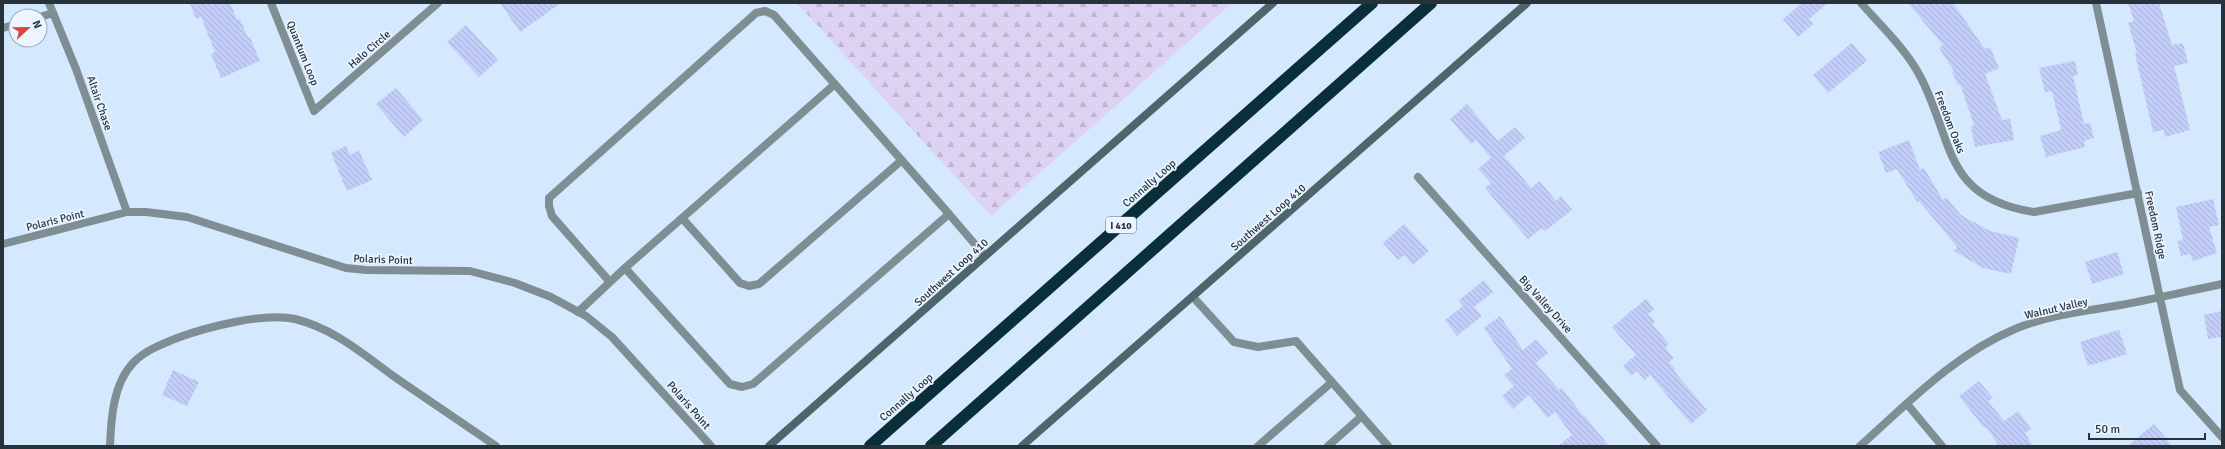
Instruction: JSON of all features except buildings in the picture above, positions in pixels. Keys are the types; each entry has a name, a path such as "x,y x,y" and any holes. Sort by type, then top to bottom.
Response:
{"highway":[{"name":"Connally Loop","path":"870,446 1372,3"},
{"path":"931,446 1431,3"}],"main road":[{"name":"Southwest Loop 410","path":"769,446 1273,3"},
{"name":"Southwest Loop 410","path":"1022,446 1528,3"}],"street":[{"name":"Altair Chase","path":"49,3 76,69 127,212"},
{"name":"Quantum Loop","path":"271,3 314,111"},
{"name":"Halo Circle","path":"314,111 438,3"},
{"name":"Freedom Oaks","path":"1861,3 1903,50 1920,76 1950,156 1962,176 1979,192 1996,202 2018,210 2034,212 2138,193"},
{"name":"Freedom Ridge","path":"2096,3 2180,390 2222,437"},
{"path":"610,282 552,216 548,206 549,198 756,13 765,11 774,15 985,256"},
{"path":"48,15 53,13"},
{"path":"578,312 682,218 835,84"},
{"path":"682,218 740,283 750,286 758,284 902,160"},
{"name":"Big Valley Drive","path":"1418,177 1657,446"},
{"name":"Polaris Point","path":"3,244 127,212 146,212 186,217 346,268 366,270 470,271 515,284 551,297 578,312 612,337 711,446"},
{"path":"626,268 730,384 742,387 754,384 949,214"},
{"name":"Walnut Valley","path":"1860,446 1947,369 1980,347 2015,329 2056,316 2161,298 2222,284"},
{"path":"1193,297 1234,342 1258,347 1296,341 1388,446"},
{"path":"110,446 114,402 120,385 133,363 152,349 185,336 254,318 281,317 295,319 332,333 496,446"},
{"path":"1258,446 1332,382"},
{"path":"1907,404 1942,446"},
{"path":"1328,446 1362,416"}],"green space":[{"path":"797,3 1232,3 991,216"}]}
